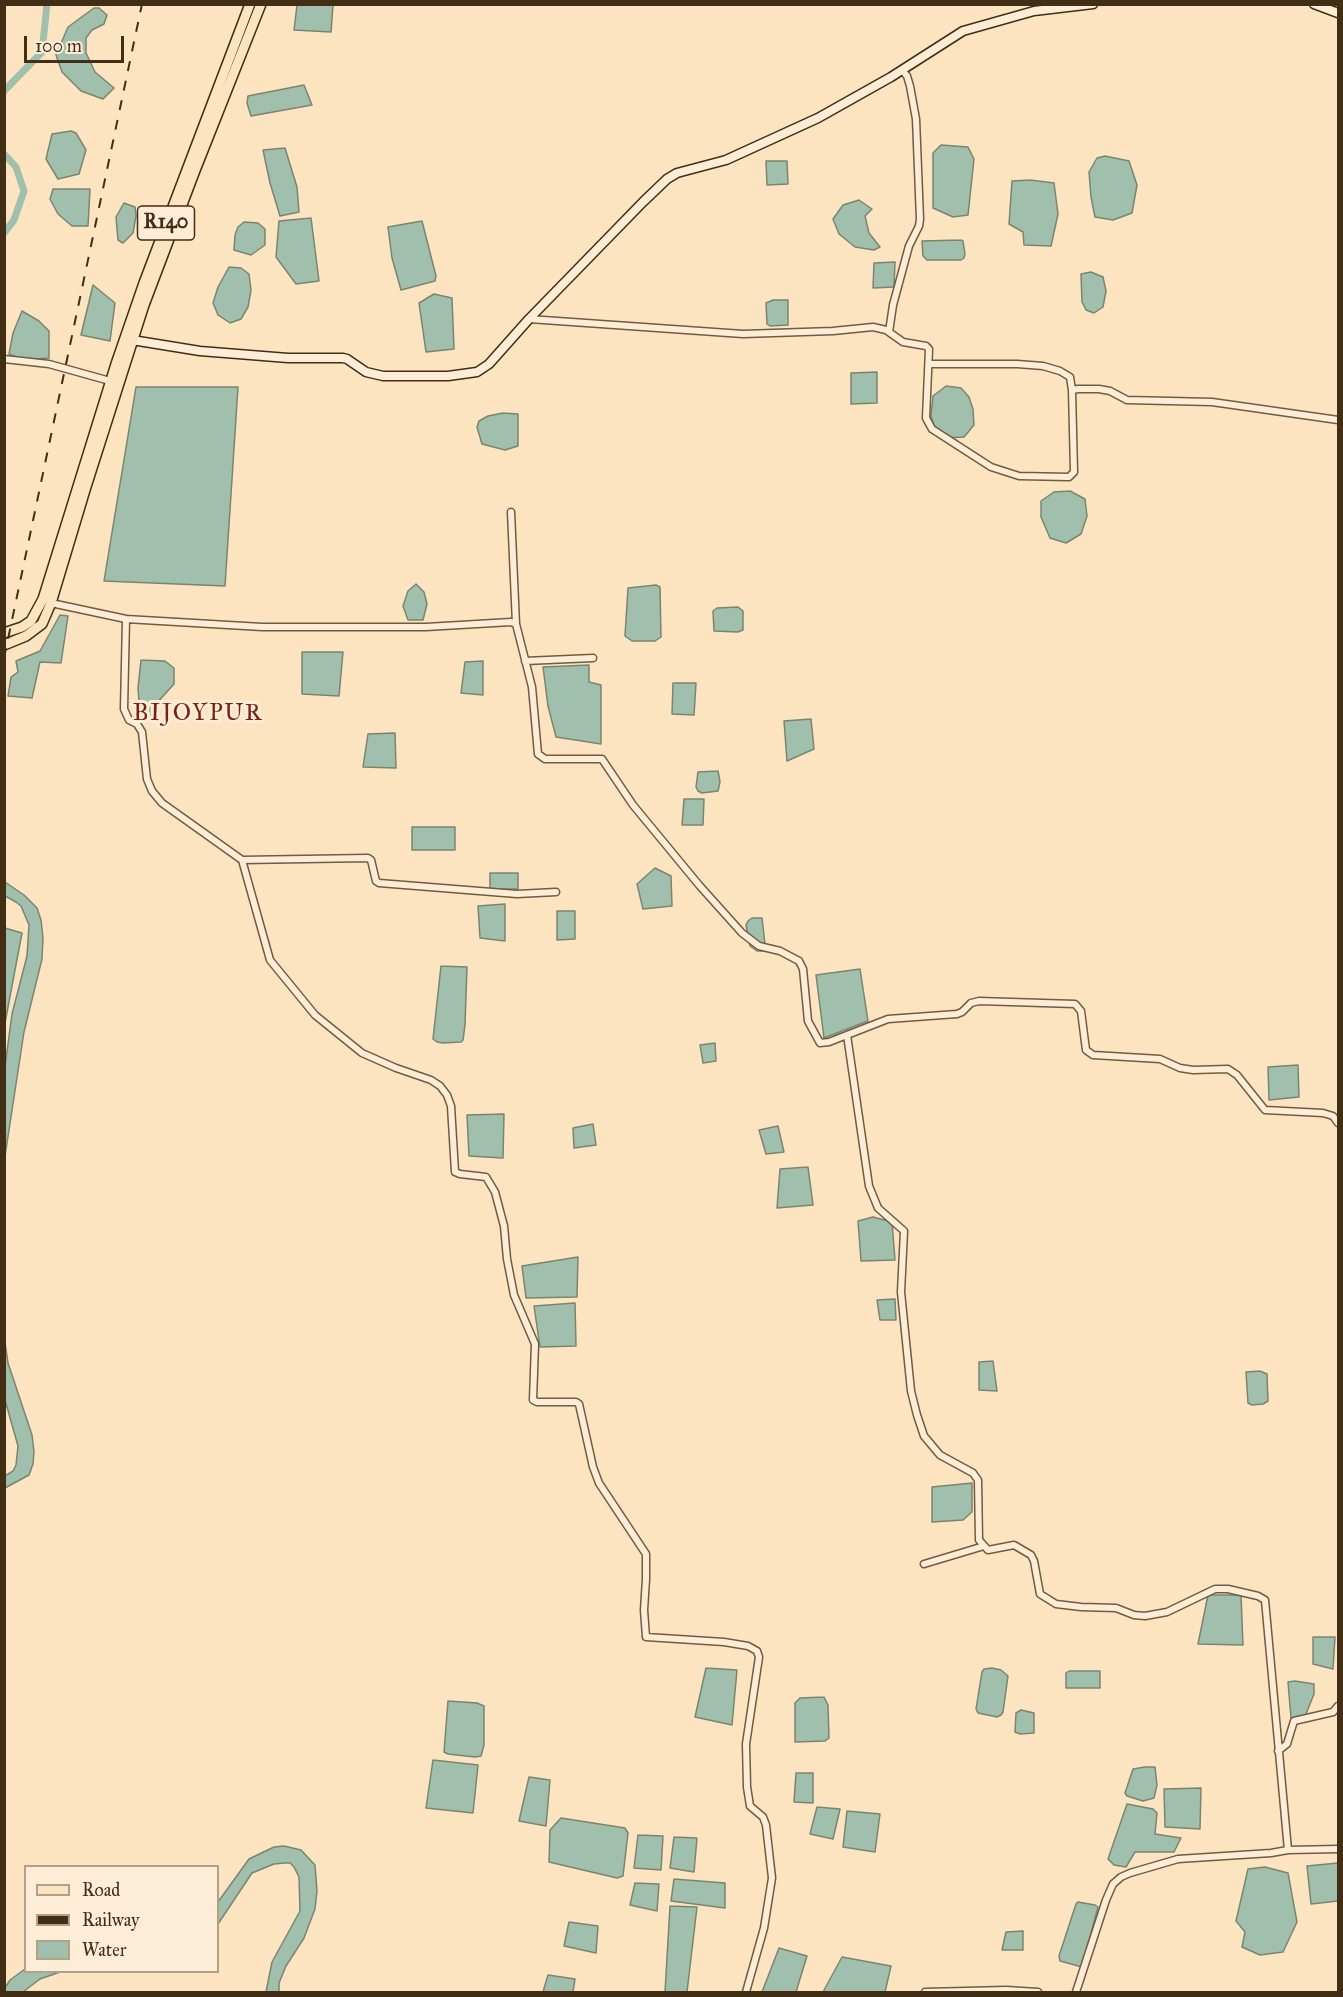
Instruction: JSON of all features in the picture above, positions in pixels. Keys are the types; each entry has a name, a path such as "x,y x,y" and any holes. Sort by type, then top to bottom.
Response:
{"main road":[{"name":"R140","path":"4,633 27,624 40,608 91,445 194,172 250,4"},
{"name":"R140","path":"4,645 26,636 42,624 51,603 144,283 261,4"},
{"path":"132,340 212,352 288,358 343,358 366,372 383,376 448,376 477,372 489,364 528,319 667,179 687,169 726,160 818,118 902,70 963,31 1034,11 1093,4"},
{"path":"1314,4 1338,13"}],"street":[{"path":"889,332 892,305 909,246 920,219 916,119 907,75 902,70"},
{"path":"528,319 742,334 833,331 873,327 889,332 903,342 926,346 930,353 926,418 932,429 991,467 1011,475 1069,477 1074,472 1070,377 1060,370 1043,366 930,364"},
{"path":"4,359 49,364 114,384"},
{"path":"1072,390 1099,389 1110,391 1126,400 1212,402 1338,420"},
{"path":"511,512 516,624 531,687 538,754 545,759 602,759 633,805 742,933 759,946 780,951 799,960 803,969 808,1021 818,1041 829,1042 888,1018 957,1014 971,1003 979,1001 1075,1004 1081,1011 1086,1050 1093,1055 1160,1059 1180,1068 1193,1070 1228,1069 1237,1075 1265,1110 1323,1113 1333,1116 1338,1123"},
{"path":"51,603 126,619 262,627 426,627 507,621 516,624"},
{"path":"126,619 124,710 129,720 137,724 142,732 147,779 152,791 162,803 242,860 368,858 371,860 378,883 517,894 556,892"},
{"path":"525,661 593,658"},
{"path":"242,860 270,960 315,1015 362,1053 431,1080 447,1095 451,1106 455,1172 486,1176 495,1192 504,1226 514,1295 535,1344 533,1400 579,1404 598,1483 646,1554 644,1610 646,1637 724,1641 747,1646 757,1651 759,1657 746,1744 747,1787 750,1806 763,1817 766,1825 772,1878 764,1928 746,1992"},
{"path":"847,1035 869,1186 878,1208 904,1231 901,1292 911,1391 917,1415 924,1436 939,1455 973,1473 978,1480 979,1540 988,1550 1014,1545 1027,1552 1034,1561 1040,1594 1056,1604 1116,1608 1134,1615 1145,1616 1167,1612 1215,1589 1228,1589 1262,1597 1265,1600 1288,1850"},
{"path":"924,1564 984,1546"},
{"path":"1278,1751 1287,1744 1294,1721 1333,1712 1338,1706"},
{"path":"1076,1992 1106,1900 1113,1884 1121,1877 1178,1859 1288,1850 1338,1849"},
{"path":"926,1992 1006,1990 1038,1992"}],"water":[{"path":"297,5 333,5 331,32 294,30"},
{"path":"94,8 99,8 107,15 104,24 92,30 86,38 86,53 95,72 114,88 103,99 81,91 62,72 56,55 68,27"},
{"path":"304,85 312,105 251,116 247,103 248,96"},
{"path":"71,131 76,133 86,150 79,174 58,179 46,159 52,134"},
{"path":"941,145 968,147 974,159 968,215 953,217 933,208 933,153"},
{"path":"285,148 297,187 299,212 280,216 263,150"},
{"path":"1105,156 1129,161 1137,185 1132,213 1113,220 1095,217 1091,197 1089,172 1097,158"},
{"path":"766,161 787,161 788,184 767,185"},
{"path":"1030,180 1054,183 1058,214 1051,246 1024,245 1023,232 1009,224 1012,181"},
{"path":"53,189 90,189 88,226 72,226 58,214 50,199"},
{"path":"859,200 872,209 865,216 869,233 880,247 874,250 855,247 839,234 833,219 843,205"},
{"path":"124,203 135,207 136,216 133,233 123,243 118,240 116,217"},
{"path":"311,218 319,281 296,284 276,257 279,221"},
{"path":"422,221 436,276 435,281 401,290 392,258 388,227"},
{"path":"244,222 258,223 265,229 265,245 251,255 234,250 235,235 238,227"},
{"path":"961,240 965,254 961,260 927,260 923,256 922,241"},
{"path":"895,262 894,287 873,288 874,263"},
{"path":"229,267 241,268 249,274 251,290 248,307 241,319 230,323 218,315 213,303 218,287"},
{"path":"1091,272 1103,277 1106,291 1103,307 1094,313 1086,310 1082,302 1081,274"},
{"path":"93,285 115,303 110,341 81,335"},
{"path":"434,294 452,298 454,349 426,352 419,303"},
{"path":"773,300 788,300 788,325 770,326 767,324 766,303"},
{"path":"22,311 39,321 49,331 49,358 23,360 9,354 13,333"},
{"path":"877,372 877,403 851,404 851,373"},
{"path":"946,386 961,388 969,397 973,409 974,425 964,437 946,438 935,430 931,416 933,396"},
{"path":"136,387 238,387 225,586 104,581"},
{"path":"503,413 518,414 518,446 505,450 482,444 477,427 479,421 488,416"},
{"path":"1070,491 1085,499 1087,516 1081,534 1066,543 1050,538 1041,517 1041,501 1054,492"},
{"path":"416,584 424,592 427,604 423,620 408,620 403,606 408,591"},
{"path":"656,585 660,587 661,637 655,641 632,641 625,636 628,588"},
{"path":"738,607 743,611 743,630 738,632 714,631 713,611 717,608"},
{"path":"60,615 68,616 61,663 40,662 32,698 8,696 11,677 18,672 16,661 40,651"},
{"path":"302,652 343,652 339,696 302,694"},
{"path":"141,660 165,661 174,668 174,684 155,705 153,715 140,716 138,688"},
{"path":"483,661 483,695 461,693 465,662"},
{"path":"589,665 589,682 601,685 601,744 556,737 548,706 543,667"},
{"path":"673,683 696,683 694,715 672,714"},
{"path":"811,719 814,749 787,761 784,721"},
{"path":"395,733 396,768 363,767 368,734"},
{"path":"718,771 720,782 718,791 702,793 698,791 696,787 698,772"},
{"path":"684,799 704,799 703,825 682,825"},
{"path":"412,827 455,827 455,850 412,850"},
{"path":"655,868 671,876 672,906 643,909 637,884"},
{"path":"490,873 518,873 518,889 490,889"},
{"path":"5,882 24,895 37,908 43,938 42,959 24,1032 5,1156 5,1066 12,1014 27,956 29,925 21,906 5,896"},
{"path":"505,904 505,941 480,938 478,906"},
{"path":"557,911 575,911 575,939 557,940"},
{"path":"752,918 762,918 765,944 763,951 757,951 750,946 746,925"},
{"path":"4,928 22,933 5,1023"},
{"path":"441,966 467,967 465,1025 461,1042 443,1043 433,1039"},
{"path":"860,969 868,1021 824,1038 816,975"},
{"path":"715,1043 716,1061 703,1063 700,1045"},
{"path":"1298,1065 1299,1097 1269,1100 1268,1067"},
{"path":"504,1114 503,1158 469,1156 467,1115"},
{"path":"593,1124 596,1145 574,1148 573,1128"},
{"path":"778,1126 784,1152 766,1154 759,1130"},
{"path":"808,1167 813,1205 777,1208 780,1169"},
{"path":"873,1217 892,1222 895,1260 861,1261 858,1221"},
{"path":"578,1257 577,1297 526,1298 522,1266"},
{"path":"895,1299 896,1320 880,1320 877,1300"},
{"path":"575,1303 576,1346 540,1347 534,1306"},
{"path":"5,1342 8,1363 32,1435 34,1452 29,1475 5,1488 5,1476 13,1471 16,1465 18,1446 5,1400"},
{"path":"993,1361 997,1391 979,1390 979,1362"},
{"path":"1260,1371 1267,1374 1268,1401 1252,1405 1248,1403 1246,1372"},
{"path":"972,1483 972,1512 963,1520 932,1522 932,1487"},
{"path":"1208,1595 1241,1595 1243,1645 1198,1644"},
{"path":"1313,1637 1335,1637 1333,1669 1313,1664"},
{"path":"706,1668 737,1670 732,1725 695,1717"},
{"path":"984,1669 1001,1670 1008,1676 1003,1712 997,1717 978,1713 976,1709 982,1672"},
{"path":"1069,1671 1100,1671 1100,1688 1066,1688 1066,1673"},
{"path":"1288,1682 1314,1684 1314,1694 1304,1719 1291,1718"},
{"path":"824,1697 828,1705 829,1738 825,1741 795,1742 795,1703 800,1698"},
{"path":"448,1701 477,1703 484,1706 484,1745 481,1756 444,1752"},
{"path":"1021,1710 1034,1713 1034,1733 1015,1732 1016,1713"},
{"path":"433,1760 478,1765 473,1813 426,1808"},
{"path":"1155,1767 1157,1785 1154,1798 1143,1801 1127,1796 1125,1793 1133,1769"},
{"path":"796,1773 813,1773 813,1803 794,1802"},
{"path":"529,1777 550,1780 546,1826 519,1821"},
{"path":"1201,1788 1200,1829 1165,1827 1164,1789"},
{"path":"1127,1804 1153,1809 1157,1813 1155,1834 1181,1838 1174,1852 1135,1852 1126,1867 1114,1865 1108,1859"},
{"path":"817,1807 840,1809 833,1839 810,1834"},
{"path":"847,1811 880,1814 875,1852 843,1847"},
{"path":"561,1818 625,1828 628,1833 623,1876 617,1878 549,1862 550,1830"},
{"path":"638,1835 663,1836 661,1870 634,1868"},
{"path":"674,1837 697,1838 694,1872 670,1868"},
{"path":"284,1846 301,1850 315,1865 317,1891 315,1909 304,1938 286,1966 279,1983 279,1992 266,1992 272,1962 300,1911 299,1877 294,1867 290,1863 274,1864 252,1873 219,1922 219,1901 249,1859 274,1847"},
{"path":"1338,1863 1338,1901 1311,1904 1307,1866"},
{"path":"1265,1867 1288,1873 1297,1922 1283,1952 1260,1955 1242,1947 1245,1932 1236,1921 1248,1869"},
{"path":"674,1879 725,1883 725,1908 671,1901"},
{"path":"635,1883 659,1884 657,1911 630,1905"},
{"path":"1078,1902 1098,1907 1082,1967 1060,1961 1059,1956"},
{"path":"670,1906 697,1907 687,1992 665,1992"},
{"path":"569,1922 598,1926 596,1953 564,1946"},
{"path":"1023,1931 1023,1950 1002,1950 1006,1932"},
{"path":"779,1948 807,1956 796,1992 762,1992"},
{"path":"842,1957 891,1966 885,1992 823,1992"},
{"path":"24,1970 24,1973 57,1973 40,1979 23,1992 5,1992 10,1980"},
{"path":"548,1975 575,1979 573,1992 543,1992"}],"waterway":[{"path":"4,91 42,52 47,4"},
{"path":"4,154 16,167 24,191 14,220 4,233"}],"railway":[{"path":"4,658 142,4"}],"district":[{"name":"BIJOYPUR","path":"198,714"}]}
